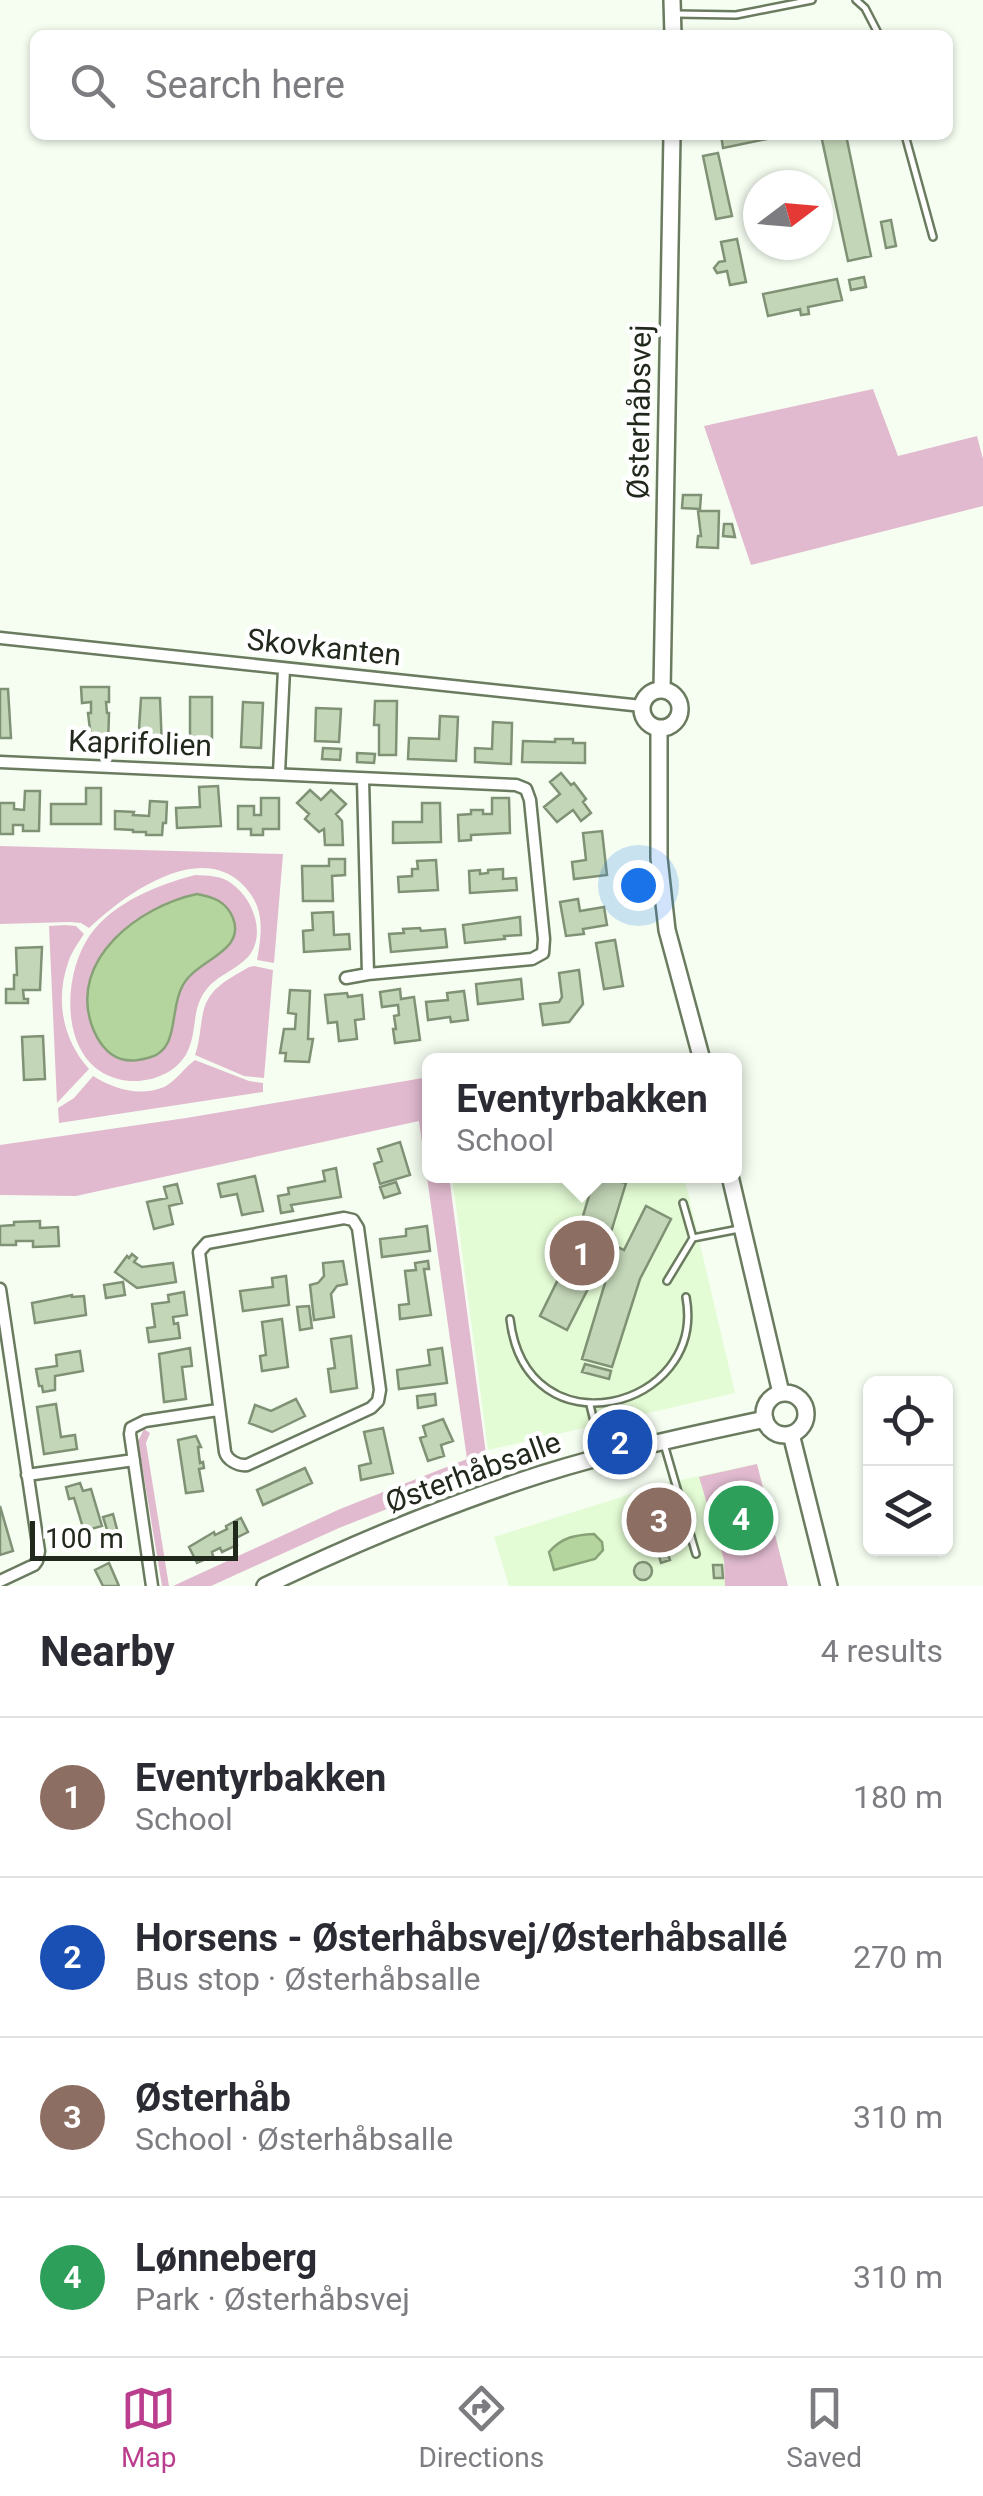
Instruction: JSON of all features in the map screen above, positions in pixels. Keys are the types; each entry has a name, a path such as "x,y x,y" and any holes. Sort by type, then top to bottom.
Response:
{"street":[{"name":"Østerhåbsvej","path":"662,690 672,140"},
{"name":"Skovkanten","path":"0,638 642,706"},
{"path":"279,773 284,668"},
{"path":"662,690 675,696 680,710 673,724 659,728 646,721 642,706 649,694 662,690"},
{"path":"659,728 659,858 666,930 700,1053"},
{"name":"Kaprifolien","path":"0,762 516,785 526,789 543,953 532,959 346,978"},
{"path":"363,780 368,974"},
{"path":"732,1183 781,1393"},
{"path":"344,1218 353,1220 358,1228 363,1264 380,1390 378,1401 371,1408 244,1465 226,1456 218,1410 199,1258 202,1246 344,1218"},
{"path":"0,1288 39,1556 29,1568 0,1581"},
{"path":"781,1393 796,1395 805,1406 802,1426 791,1434 772,1430 765,1419 766,1406 781,1393"},
{"path":"152,1586 131,1428 218,1410"},
{"name":"Østerhåbsalle","path":"266,1586 369,1539 540,1475 765,1419"},
{"path":"791,1434 830,1586"},
{"path":"27,1476 134,1460"}],"lane":[{"path":"672,7 736,16 812,0"},
{"path":"856,0 876,30"},
{"path":"907,140 933,237"},
{"path":"683,1203 693,1238"},
{"path":"666,1281 693,1238 742,1228"},
{"path":"510,1319 518,1352 539,1381 570,1401 608,1403 644,1390 663,1374 682,1342 688,1318 686,1297"},
{"path":"590,1404 602,1457"},
{"path":"663,1442 696,1554"}],"shaded area":[{"path":"873,389 898,456 977,436 983,459 983,506 751,565 704,426"},
{"path":"0,846 283,854 274,963 257,960 260,921 251,895 227,873 207,868 186,870 142,888 89,928 70,922 0,924"},
{"path":"195,875 227,880 246,898 257,928 254,948 243,962 206,990 189,1048 177,1065 149,1079 118,1079 99,1070 85,1056 76,1038 71,995 80,952 100,923 124,904","holes":["197,894 212,897 233,941 198,967 185,984 176,1003 171,1036 96,1035 88,1001 129,925 158,907"]},
{"path":"197,894 214,898 227,908 233,918 233,939 183,985 170,1036 160,1052 136,1060 116,1057 97,1036 87,1002 90,979 100,958 132,923 175,900"},
{"path":"49,926 76,926 84,934 68,963 62,1006 73,1046 89,1069 57,1103"},
{"path":"254,966 273,970 264,1078 244,1076 195,1055 209,997 227,980"},
{"path":"195,1060 263,1083 263,1092 59,1123 58,1108 74,1098 93,1076 127,1090 155,1090"},
{"path":"422,1078 422,1142 419,1121 76,1196 0,1195 0,1145"},
{"path":"428,1183 450,1183 488,1469 339,1528 211,1586 173,1586 340,1509 467,1459"},
{"path":"453,1183 686,1183 735,1393 488,1450"},
{"path":"144,1429 150,1433 146,1443 169,1586 162,1586 138,1441"},
{"path":"757,1464 788,1586 509,1586 494,1537 666,1483"},
{"path":"757,1464 788,1586 725,1586 724,1560 699,1477"},
{"path":"594,1534 602,1542 603,1550 595,1559 554,1570 549,1552 554,1547 569,1538"}],"building":[{"path":"722,140 762,140 723,148"},
{"path":"822,140 847,140 871,256 848,261 833,191 833,170 828,170"},
{"path":"718,153 732,216 716,219 703,156"},
{"path":"891,220 896,246 886,248 881,222"},
{"path":"737,239 746,282 730,285 727,271 717,273 714,268 725,261 721,242"},
{"path":"864,277 866,287 851,290 849,280"},
{"path":"837,279 842,300 808,307 809,314 801,315 800,309 768,316 763,294"},
{"path":"683,495 701,495 700,509 682,508"},
{"path":"698,511 719,511 718,548 697,547 701,536"},
{"path":"724,524 732,524 735,537 723,536"},
{"path":"81,687 109,687 108,746 92,747 88,713 91,702 82,703"},
{"path":"0,689 8,689 11,738 0,738"},
{"path":"190,697 212,697 212,738 190,738"},
{"path":"141,698 160,698 162,748 142,749"},
{"path":"375,701 397,701 396,755 379,755"},
{"path":"243,702 263,703 261,748 241,747"},
{"path":"316,708 341,709 339,742 315,741"},
{"path":"440,716 458,717 456,761 408,759 409,738 439,739"},
{"path":"493,722 512,723 511,764 475,762 475,748 492,749"},
{"path":"179,739 198,740 198,752 179,752"},
{"path":"555,739 585,743 585,763 522,762 523,741"},
{"path":"323,748 341,749 340,760 322,759"},
{"path":"357,753 375,754 374,763 357,762"},
{"path":"561,773 586,799 583,802 591,813 581,821 573,810 557,822 544,807 560,794 550,782"},
{"path":"218,786 221,826 177,828 176,808 200,807 199,787"},
{"path":"86,788 101,788 101,824 51,824 51,804 86,804"},
{"path":"310,790 321,800 331,790 346,804 336,814 342,821 343,845 325,845 324,829 319,832 305,819 309,814 297,803"},
{"path":"25,791 40,791 39,831 23,831 23,825 13,825 13,834 0,834 0,803 14,803 14,809 24,810"},
{"path":"261,798 279,798 279,829 263,829 263,835 251,835 251,829 238,829 238,806 254,806 254,815 261,815"},
{"path":"492,798 509,798 510,833 471,835 471,840 459,841 458,815 471,814 471,810 492,814"},
{"path":"150,801 167,802 162,835 115,829 115,811 149,816"},
{"path":"422,803 440,803 441,842 393,843 393,822 422,822"},
{"path":"602,831 607,875 574,879 572,862 586,860 583,833"},
{"path":"329,859 345,859 345,875 332,876 333,901 303,901 302,866 329,866"},
{"path":"436,860 438,890 399,892 398,877 412,876 412,869 418,869 417,861"},
{"path":"503,869 503,879 516,878 517,890 470,893 469,871 480,870 480,874"},
{"path":"578,899 580,911 604,907 607,925 566,936 560,902"},
{"path":"333,912 334,935 349,934 350,949 304,952 303,931 313,930 312,913"},
{"path":"520,917 521,935 465,943 463,925"},
{"path":"420,928 445,929 447,947 391,952 389,934"},
{"path":"615,940 623,986 604,989 596,943"},
{"path":"42,947 40,990 23,990 28,1003 6,1003 6,989 14,989 17,975 16,948"},
{"path":"579,970 583,1004 569,1022 543,1025 540,1004 559,1002 562,997 559,973"},
{"path":"521,979 523,999 478,1004 476,984"},
{"path":"400,989 401,999 414,997 420,1040 395,1043 394,1016 399,1015 398,1005 382,1007 380,992"},
{"path":"290,990 310,991 308,1039 313,1039 309,1062 285,1061 286,1053 280,1053 284,1029 295,1029 296,1014 288,1013"},
{"path":"464,991 468,1020 428,1020 426,1002 448,1000 447,993"},
{"path":"347,993 348,997 362,995 364,1019 355,1020 357,1039 339,1041 337,1022 328,1023 325,995"},
{"path":"43,1036 45,1079 24,1080 22,1037"},
{"path":"400,1142 410,1175 380,1184 374,1164 382,1161 378,1149"},
{"path":"336,1168 341,1197 291,1205 293,1211 281,1213 278,1196 289,1194 288,1188 325,1181 323,1171"},
{"path":"255,1176 263,1211 242,1215 237,1194 221,1197 218,1184"},
{"path":"396,1182 400,1193 384,1198 380,1187"},
{"path":"593,1183 626,1183 608,1242 624,1250 646,1206 671,1219 640,1279 612,1367 582,1359 605,1283 594,1277 567,1330 540,1316 573,1249"},
{"path":"177,1184 182,1203 169,1206 173,1224 154,1229 147,1202 167,1198 164,1187"},
{"path":"40,1221 40,1228 58,1227 59,1246 33,1247 33,1241 0,1245 0,1226"},
{"path":"427,1226 430,1251 382,1257 380,1239 406,1236 406,1229"},
{"path":"132,1254 137,1258 134,1262 142,1267 173,1263 176,1282 137,1288 115,1272"},
{"path":"343,1261 347,1284 337,1286 331,1294 334,1317 314,1320 310,1285 324,1276 323,1263"},
{"path":"428,1261 429,1269 424,1269 431,1315 400,1319 399,1305 409,1304 405,1271 416,1270 415,1263"},
{"path":"286,1276 289,1305 243,1311 240,1291 273,1287 272,1278"},
{"path":"123,1282 125,1295 106,1298 104,1285"},
{"path":"184,1292 187,1315 173,1317 180,1338 149,1342 147,1328 155,1327 152,1304 169,1302 168,1295"},
{"path":"84,1296 86,1315 35,1323 32,1303"},
{"path":"309,1306 312,1328 300,1330 297,1307"},
{"path":"282,1319 288,1367 262,1371 260,1356 266,1355 262,1322"},
{"path":"351,1336 357,1388 331,1392 328,1369 335,1368 331,1339"},
{"path":"190,1348 192,1366 182,1367 186,1399 164,1402 159,1354"},
{"path":"442,1348 447,1383 399,1389 397,1370 430,1365 428,1350"},
{"path":"80,1351 83,1371 55,1376 55,1390 43,1392 36,1369 57,1366 56,1355"},
{"path":"585,1364 611,1371 609,1379 582,1372"},
{"path":"435,1394 436,1405 418,1408 417,1396"},
{"path":"296,1399 305,1416 272,1432 249,1423 255,1405 271,1411"},
{"path":"56,1404 61,1437 75,1435 77,1449 44,1454 37,1407"},
{"path":"443,1419 453,1441 441,1445 444,1456 428,1461 420,1438 426,1436 423,1426"},
{"path":"383,1428 393,1473 361,1480 359,1466 371,1463 364,1432"},
{"path":"196,1436 204,1468 199,1469 203,1491 186,1493 178,1440"},
{"path":"305,1468 312,1483 263,1505 257,1490"},
{"path":"80,1483 83,1491 91,1489 102,1526 84,1531 74,1498 69,1499 66,1487"},
{"path":"0,1506 13,1551 0,1555"},
{"path":"113,1514 118,1533 109,1536 103,1517"},
{"path":"241,1518 248,1532 234,1539 237,1545 222,1552 220,1548 197,1563 189,1547"},
{"path":"664,1543 670,1560 661,1563 656,1546"},
{"path":"643,1562 652,1571 643,1580 634,1571"},
{"path":"109,1563 119,1586 103,1586 95,1570"},
{"path":"713,1565 722,1565 723,1578 714,1578"}],"place":[{"name":"Eventyrbakken","path":"582,1253"},
{"name":"Horsens - Østerhåbsvej/Østerhåbsallé","path":"620,1442"},
{"name":"Lønneberg","path":"741,1518"},
{"name":"Østerhåb","path":"659,1520"}]}
